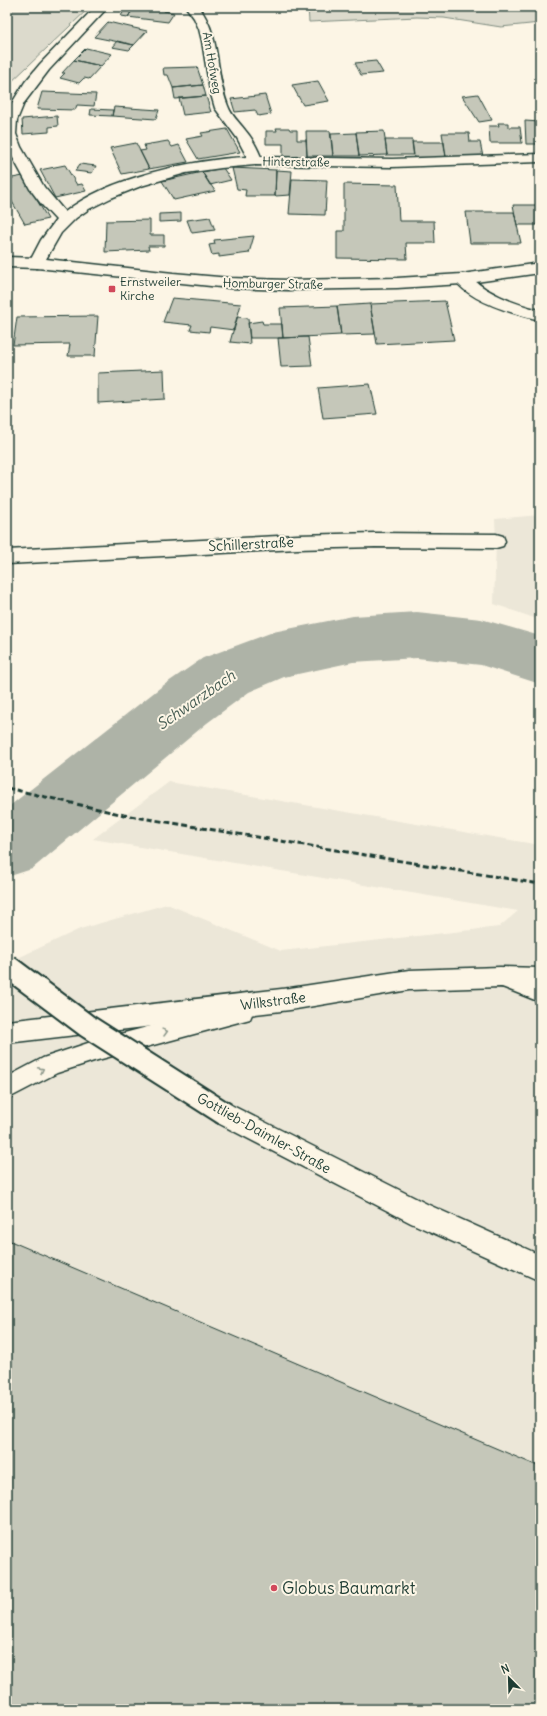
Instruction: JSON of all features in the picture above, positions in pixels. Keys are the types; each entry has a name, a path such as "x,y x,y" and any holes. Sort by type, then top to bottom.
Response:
{"street":[{"path":"64,220 52,209 27,169 9,133 10,116 42,68 102,7"},
{"name":"Am Hofweg","path":"192,7 203,20 208,33 215,88 220,104 226,117 242,134 256,161"},
{"name":"Hinterstraße","path":"36,263 46,243 64,220 80,208 107,194 136,182 196,167 256,161 413,163 540,158"},
{"name":"Homburger Straße","path":"7,262 36,263 230,283 337,285 462,279 540,268"},
{"path":"462,279 489,299 509,307 540,315"},
{"name":"Schillerstraße","path":"7,557 298,542 375,540 496,541"},
{"name":"Gottlieb-Daimler-Straße","path":"7,966 87,1026 225,1114 348,1180 505,1254 540,1268"},
{"name":"Wilkstraße","path":"7,1032 290,999 408,980 500,977 540,978"}],"lane":[{"path":"500,977 540,992"},
{"path":"7,1089 51,1065 94,1051 290,999"}],"shaded area":[{"path":"7,7 90,7 7,86"},
{"path":"308,7 540,7 540,23 501,27 444,18 417,17 309,22"},
{"path":"540,515 540,620 494,604 496,541 495,519"},
{"path":"169,782 540,845 540,1709 7,1709 7,963 80,929 167,904 281,951 499,927 518,911 93,839"}],"building":[{"path":"126,7 134,7 128,17 121,16"},
{"path":"134,7 167,7 164,11 174,13 168,22 128,17"},
{"path":"108,22 147,31 134,45 94,37"},
{"path":"117,41 134,45 129,50 112,47"},
{"path":"86,48 112,54 101,66 74,60"},
{"path":"74,60 101,66 89,79 84,78 79,83 60,78 65,73 62,73"},
{"path":"376,61 383,73 361,75 355,63"},
{"path":"197,67 203,85 173,88 168,75 164,75 163,68"},
{"path":"318,81 329,101 303,105 292,85"},
{"path":"203,85 206,96 175,99 173,88"},
{"path":"42,92 96,94 94,106 77,105 75,110 37,109"},
{"path":"478,94 492,120 479,122 462,96"},
{"path":"265,95 271,114 258,116 255,110 235,112 231,99"},
{"path":"206,96 211,112 183,115 179,98"},
{"path":"114,107 159,110 156,119 112,116"},
{"path":"91,109 113,110 112,116 90,115"},
{"path":"57,116 58,126 49,127 49,132 23,134 22,119"},
{"path":"525,121 540,122 540,144 526,144"},
{"path":"498,123 508,123 508,127 520,127 522,143 490,143 489,126 499,126"},
{"path":"276,128 289,128 290,130 297,130 297,140 306,140 307,156 283,157 283,144 266,144 266,131 277,131"},
{"path":"227,129 240,152 198,159 186,139 203,136 201,133"},
{"path":"306,131 330,131 333,156 307,156"},
{"path":"384,131 387,155 359,156 356,132"},
{"path":"356,133 359,156 333,156 331,134"},
{"path":"442,133 469,133 470,142 480,142 483,157 446,157"},
{"path":"385,140 412,140 414,155 387,155"},
{"path":"168,141 172,147 179,145 188,162 149,169 140,151 146,150 144,145"},
{"path":"412,142 444,142 446,157 414,158"},
{"path":"136,143 149,169 122,174 110,148"},
{"path":"80,164 96,166 92,173 75,171"},
{"path":"65,165 77,185 82,184 86,191 55,198 40,170"},
{"path":"223,168 231,180 210,185 202,172"},
{"path":"232,168 276,170 275,196 245,196 246,190 237,189"},
{"path":"276,170 292,171 290,195 275,196"},
{"path":"202,172 215,191 174,200 162,181"},
{"path":"23,176 48,219 25,224 7,193 7,188 11,187 7,179"},
{"path":"292,179 327,180 325,215 289,214"},
{"path":"344,184 397,185 399,221 434,221 435,243 406,243 407,259 337,258 337,231 344,231"},
{"path":"513,205 540,205 540,225 517,225"},
{"path":"466,212 514,212 521,243 470,243"},
{"path":"181,213 181,221 159,222 159,214"},
{"path":"210,217 215,230 192,233 187,220"},
{"path":"150,220 150,235 164,235 164,246 148,246 149,250 105,252 106,221"},
{"path":"254,236 249,253 219,257 219,254 212,255 209,245 215,244 214,240"},
{"path":"172,298 241,304 234,330 210,327 209,332 190,330 192,325 163,322"},
{"path":"445,301 454,340 377,344 370,304"},
{"path":"370,304 375,334 341,335 337,306"},
{"path":"337,306 341,335 283,338 280,308"},
{"path":"98,316 95,356 68,356 70,344 13,345 17,317"},
{"path":"237,317 248,318 250,344 230,342"},
{"path":"262,321 263,324 282,324 283,338 250,338 248,323"},
{"path":"308,337 312,366 281,367 278,338"},
{"path":"164,370 165,399 98,403 98,373"},
{"path":"370,384 377,414 323,418 318,388"},
{"name":"Globus Baumarkt","path":"8,1240 540,1467 540,1709 7,1709"}],"waterway":[{"name":"Schwarzbach","path":"7,848 184,705 226,675 273,656 353,639 417,635 481,642 540,660"}],"railway":[{"path":"7,788 124,815 540,884"}],"place":[{"name":"Ernstweiler Kirche","path":"112,289"},
{"name":"Globus Baumarkt","path":"274,1588"}]}
